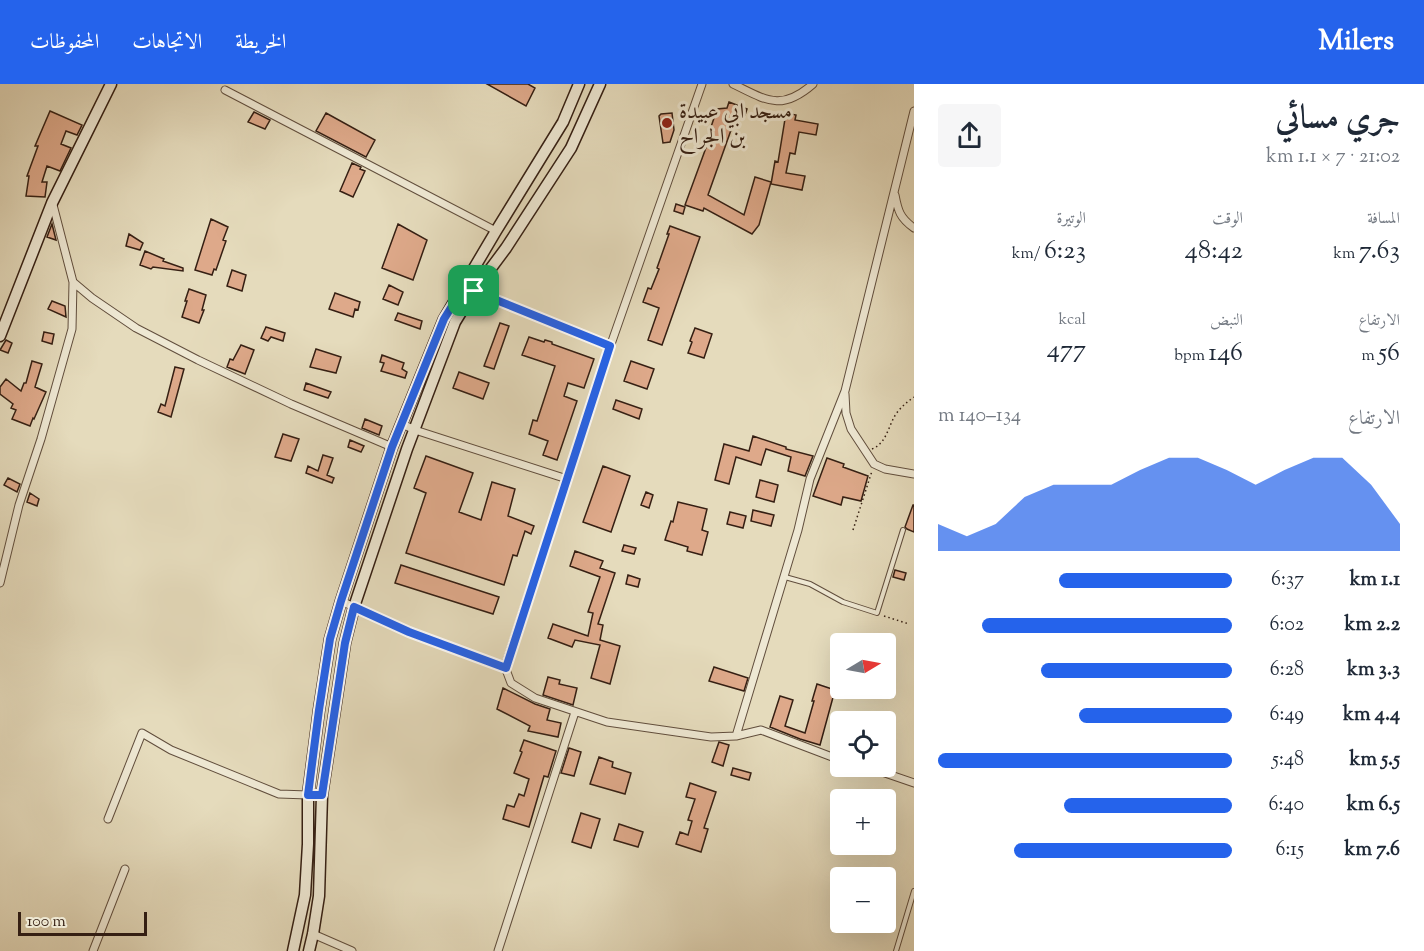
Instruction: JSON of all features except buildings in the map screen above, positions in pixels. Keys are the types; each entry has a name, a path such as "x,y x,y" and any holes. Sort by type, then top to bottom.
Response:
{"main road":[{"path":"0,336 52,203 111,84"},
{"path":"294,951 305,895 308,795 319,710 330,639 341,601 392,447 444,319 563,122 579,84"},
{"path":"309,951 319,896 322,795 345,643 354,607 407,449 455,322 571,148 600,84"},
{"path":"330,639 345,643"},
{"path":"308,795 322,795"}],"street":[{"path":"702,84 610,346 506,668 511,683 535,698 607,722 711,737 736,736 761,730 830,756"},
{"path":"733,84 765,100 783,101 801,94 813,84"},
{"path":"225,90 496,231"},
{"path":"736,736 785,577 810,479 845,391 914,111"},
{"path":"894,192 898,211 905,222 914,228"},
{"path":"0,584 19,505 41,439 72,329 73,282 52,203"},
{"path":"73,282 136,328 291,404 392,447"},
{"path":"462,290 474,291 610,346"},
{"path":"845,391 846,413 851,429 874,464 885,469 914,474"},
{"path":"402,424 567,478"},
{"path":"341,601 409,632 506,668"},
{"path":"498,951 575,712"},
{"path":"108,819 142,733 171,750 279,794 308,795"},
{"path":"896,777 914,783"},
{"path":"93,951 125,869"},
{"path":"313,934 352,951"}],"lane":[{"path":"785,577 810,585 843,603 877,614 903,530"},
{"path":"896,951 914,891"}],"path":[{"path":"865,452 879,446 896,414 914,398"},
{"path":"853,530 874,464"},
{"path":"877,614 909,624"}],"place":[{"name":"مسجد ابي عبيدة بن الجراح","path":"667,123"}],"route":[{"path":"462,290 474,291 610,346 506,668 409,632 354,607 345,643 322,795 308,795 330,639 341,601 392,447 444,319 462,290"}]}
